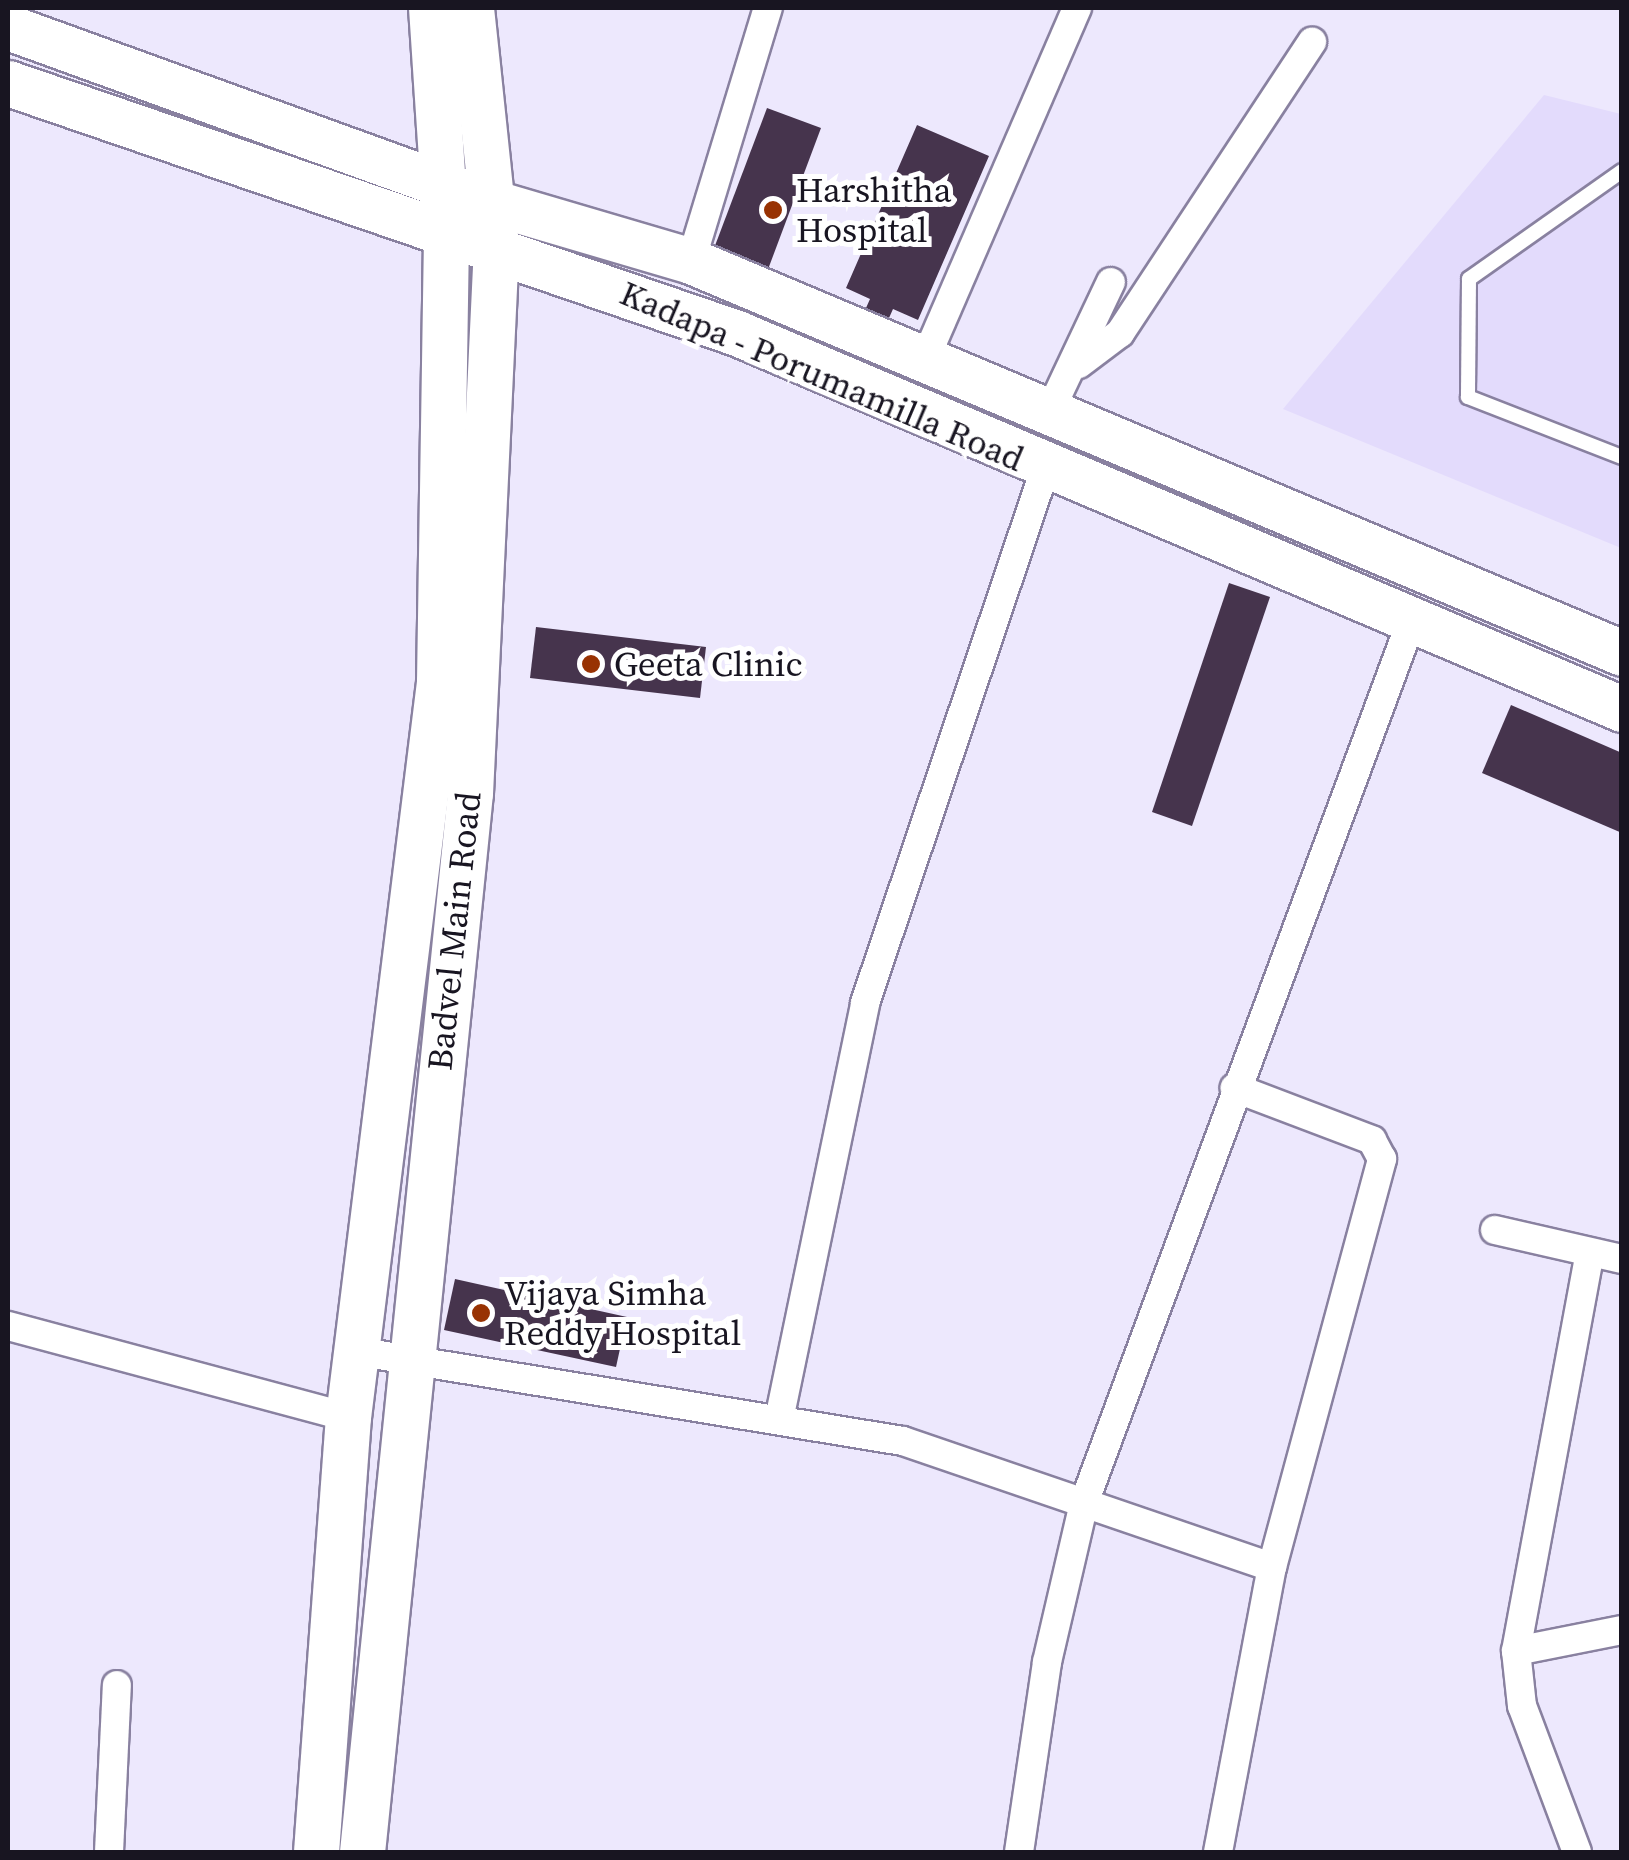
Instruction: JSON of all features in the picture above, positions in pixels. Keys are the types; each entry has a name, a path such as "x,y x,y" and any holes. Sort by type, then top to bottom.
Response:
{"main road":[{"name":"Badvel Main Road","path":"316,1852 348,1417 439,682 446,233 431,8"},
{"name":"Badvel Main Road","path":"362,1852 407,1361 470,793 496,246 471,8"},
{"path":"8,28 491,202 691,261 923,364 1622,653"},
{"name":"Kadapa - Porumamilla Road","path":"8,84 446,233 496,246 737,332 1045,469 1622,708"}],"street":[{"path":"691,261 768,8"},
{"path":"923,364 1077,8"},
{"path":"1079,364 1120,332 1312,42"},
{"path":"1048,416 1079,364 1111,282"},
{"path":"780,1415 865,1004 1045,469"},
{"path":"1019,1852 1047,1662 1084,1503 1411,622"},
{"path":"1218,1852 1272,1567 1382,1159 1372,1140 1235,1088"},
{"path":"1495,1230 1622,1259"},
{"path":"1577,1852 1522,1706 1516,1651 1590,1253"},
{"path":"8,1326 348,1417"},
{"path":"356,1350 407,1361 780,1415 903,1441 1272,1567"},
{"path":"1516,1651 1622,1630"},
{"path":"109,1852 117,1685"}],"lane":[{"path":"1622,172 1469,279 1468,397 1622,457"}],"shaded area":[{"path":"1544,95 1621,114 1621,548 1283,409"}],"building":[{"path":"767,108 821,128 767,272 713,251"},
{"path":"917,125 989,156 918,320 893,309 885,327 862,317 870,299 846,288"},
{"path":"1229,583 1270,597 1192,826 1152,812"},
{"path":"536,627 706,647 700,698 530,678"},
{"path":"1511,705 1622,753 1622,833 1482,773"},
{"path":"455,1279 627,1317 616,1367 444,1330"}],"place":[{"name":"Harshitha Hospital","path":"773,210"},
{"name":"Geeta Clinic","path":"591,664"},
{"name":"Vijaya Simha Reddy Hospital","path":"481,1313"}]}
